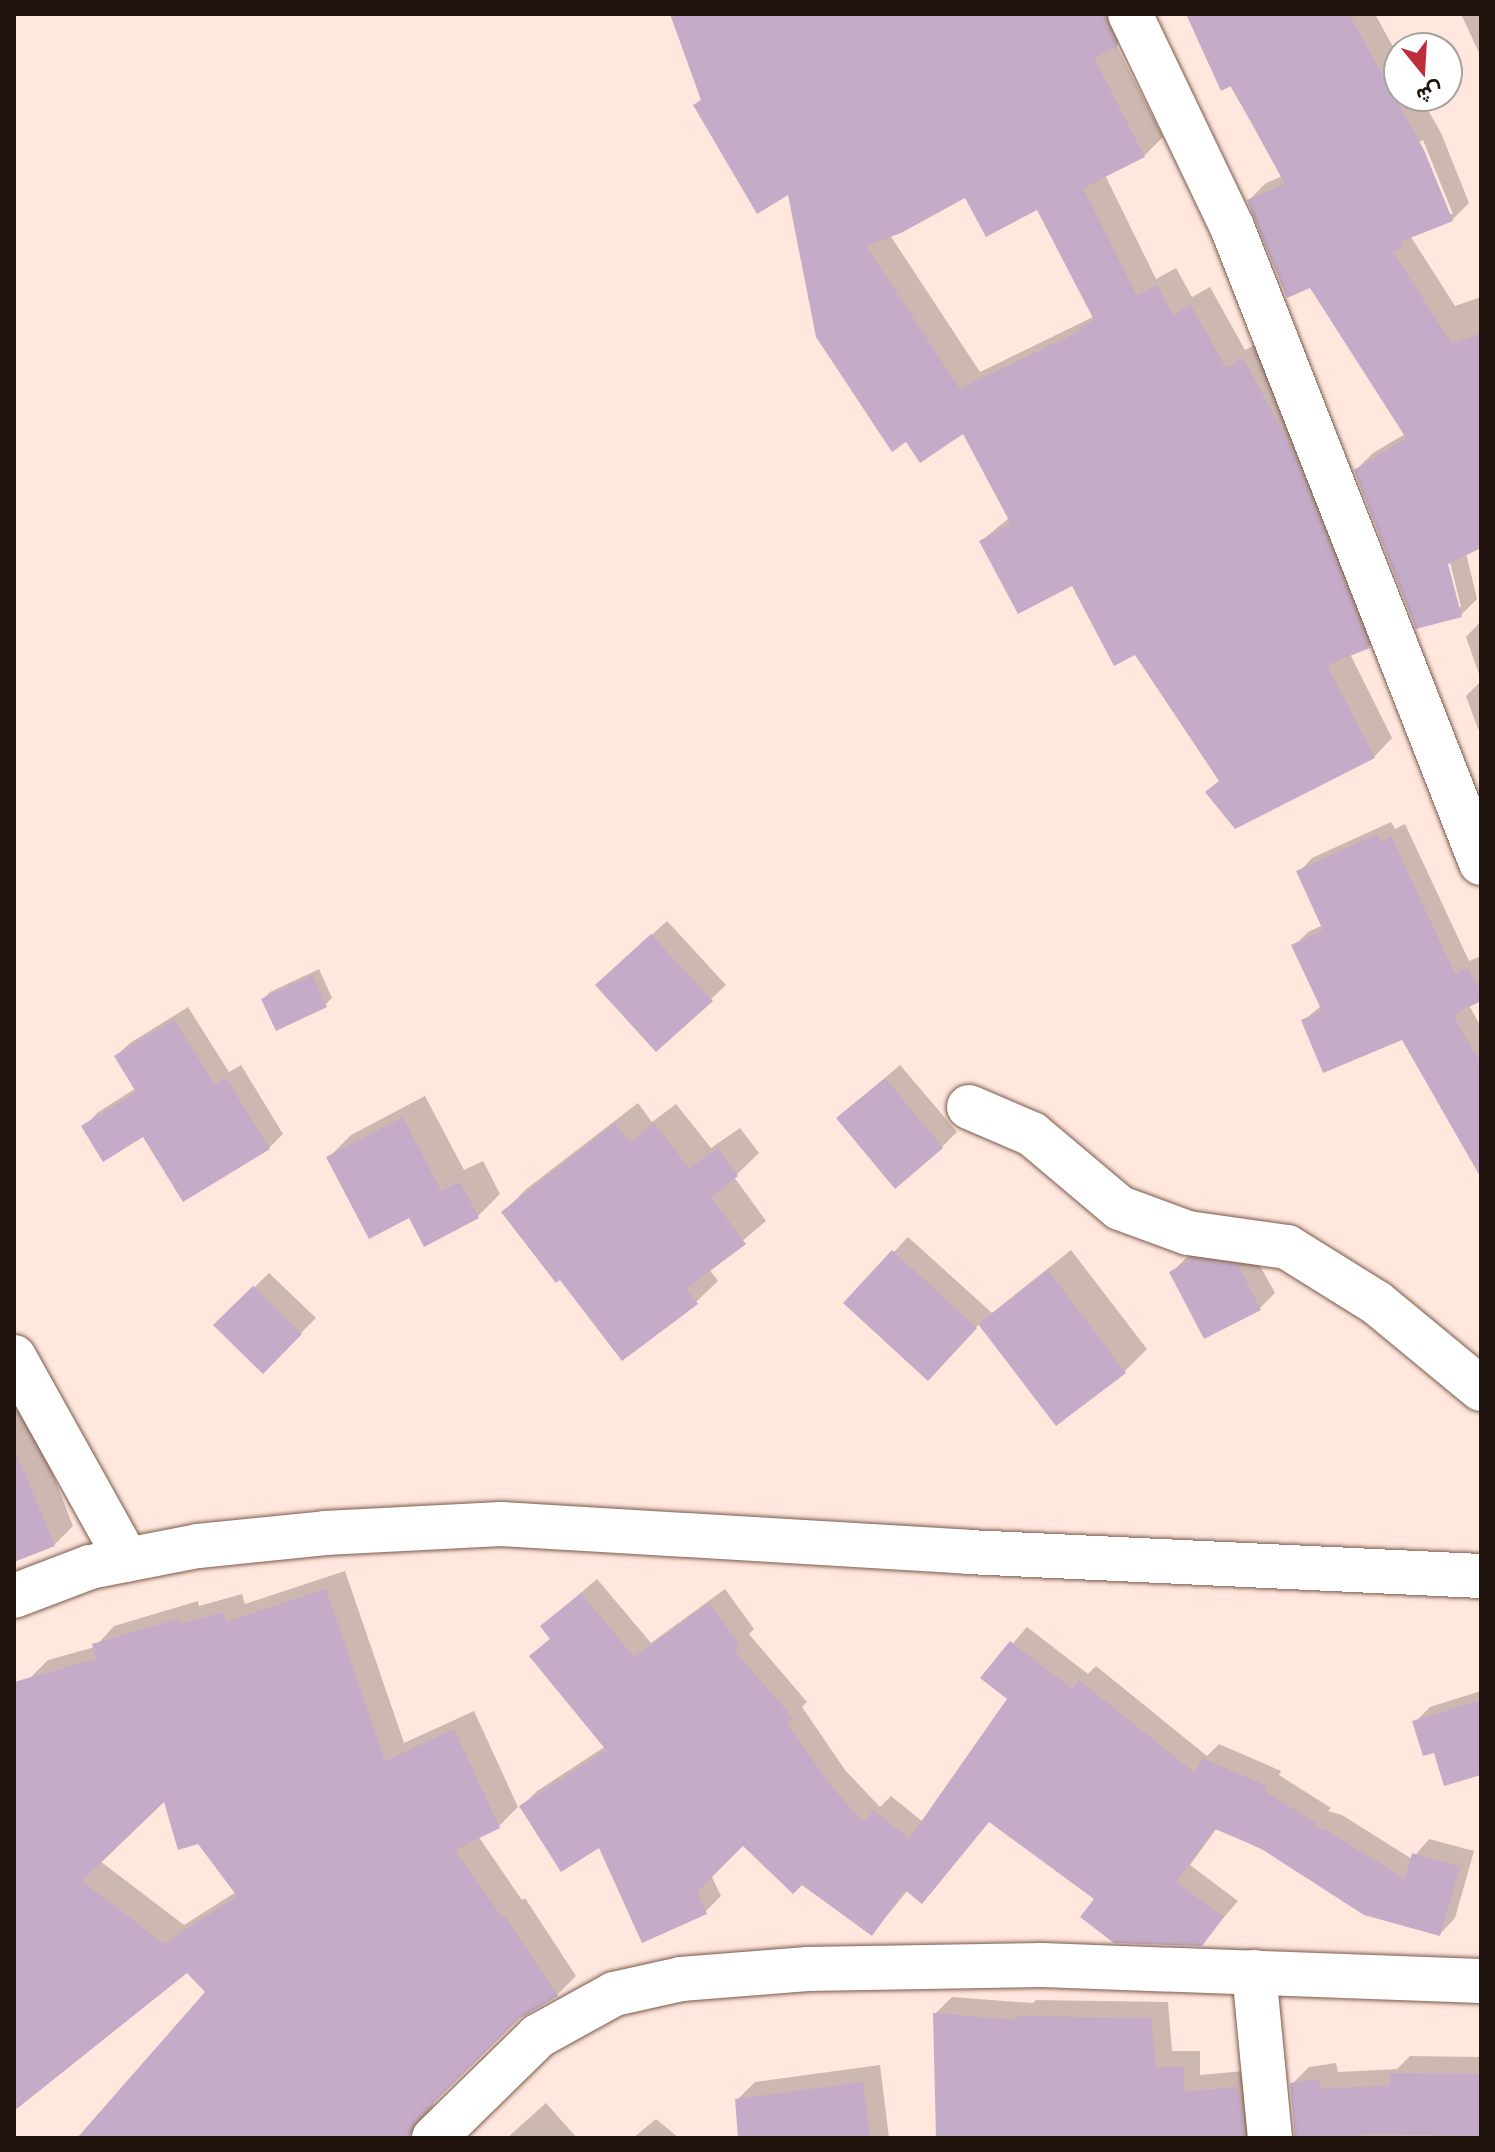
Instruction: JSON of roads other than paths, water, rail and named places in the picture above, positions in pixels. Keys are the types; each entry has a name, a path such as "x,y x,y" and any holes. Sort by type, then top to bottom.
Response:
{"street":[{"path":"1130,14 1232,227 1481,863"},
{"path":"969,1107 1032,1134 1120,1208 1188,1233 1287,1247 1377,1303 1481,1389"},
{"path":"14,1357 127,1560"},
{"path":"14,1596 90,1567 198,1546 325,1533 501,1524 968,1552 1481,1576"},
{"path":"434,2138 538,2036 614,1994 681,1979 808,1969 1042,1965 1481,1981"},
{"path":"1254,1972 1270,2138"}]}
